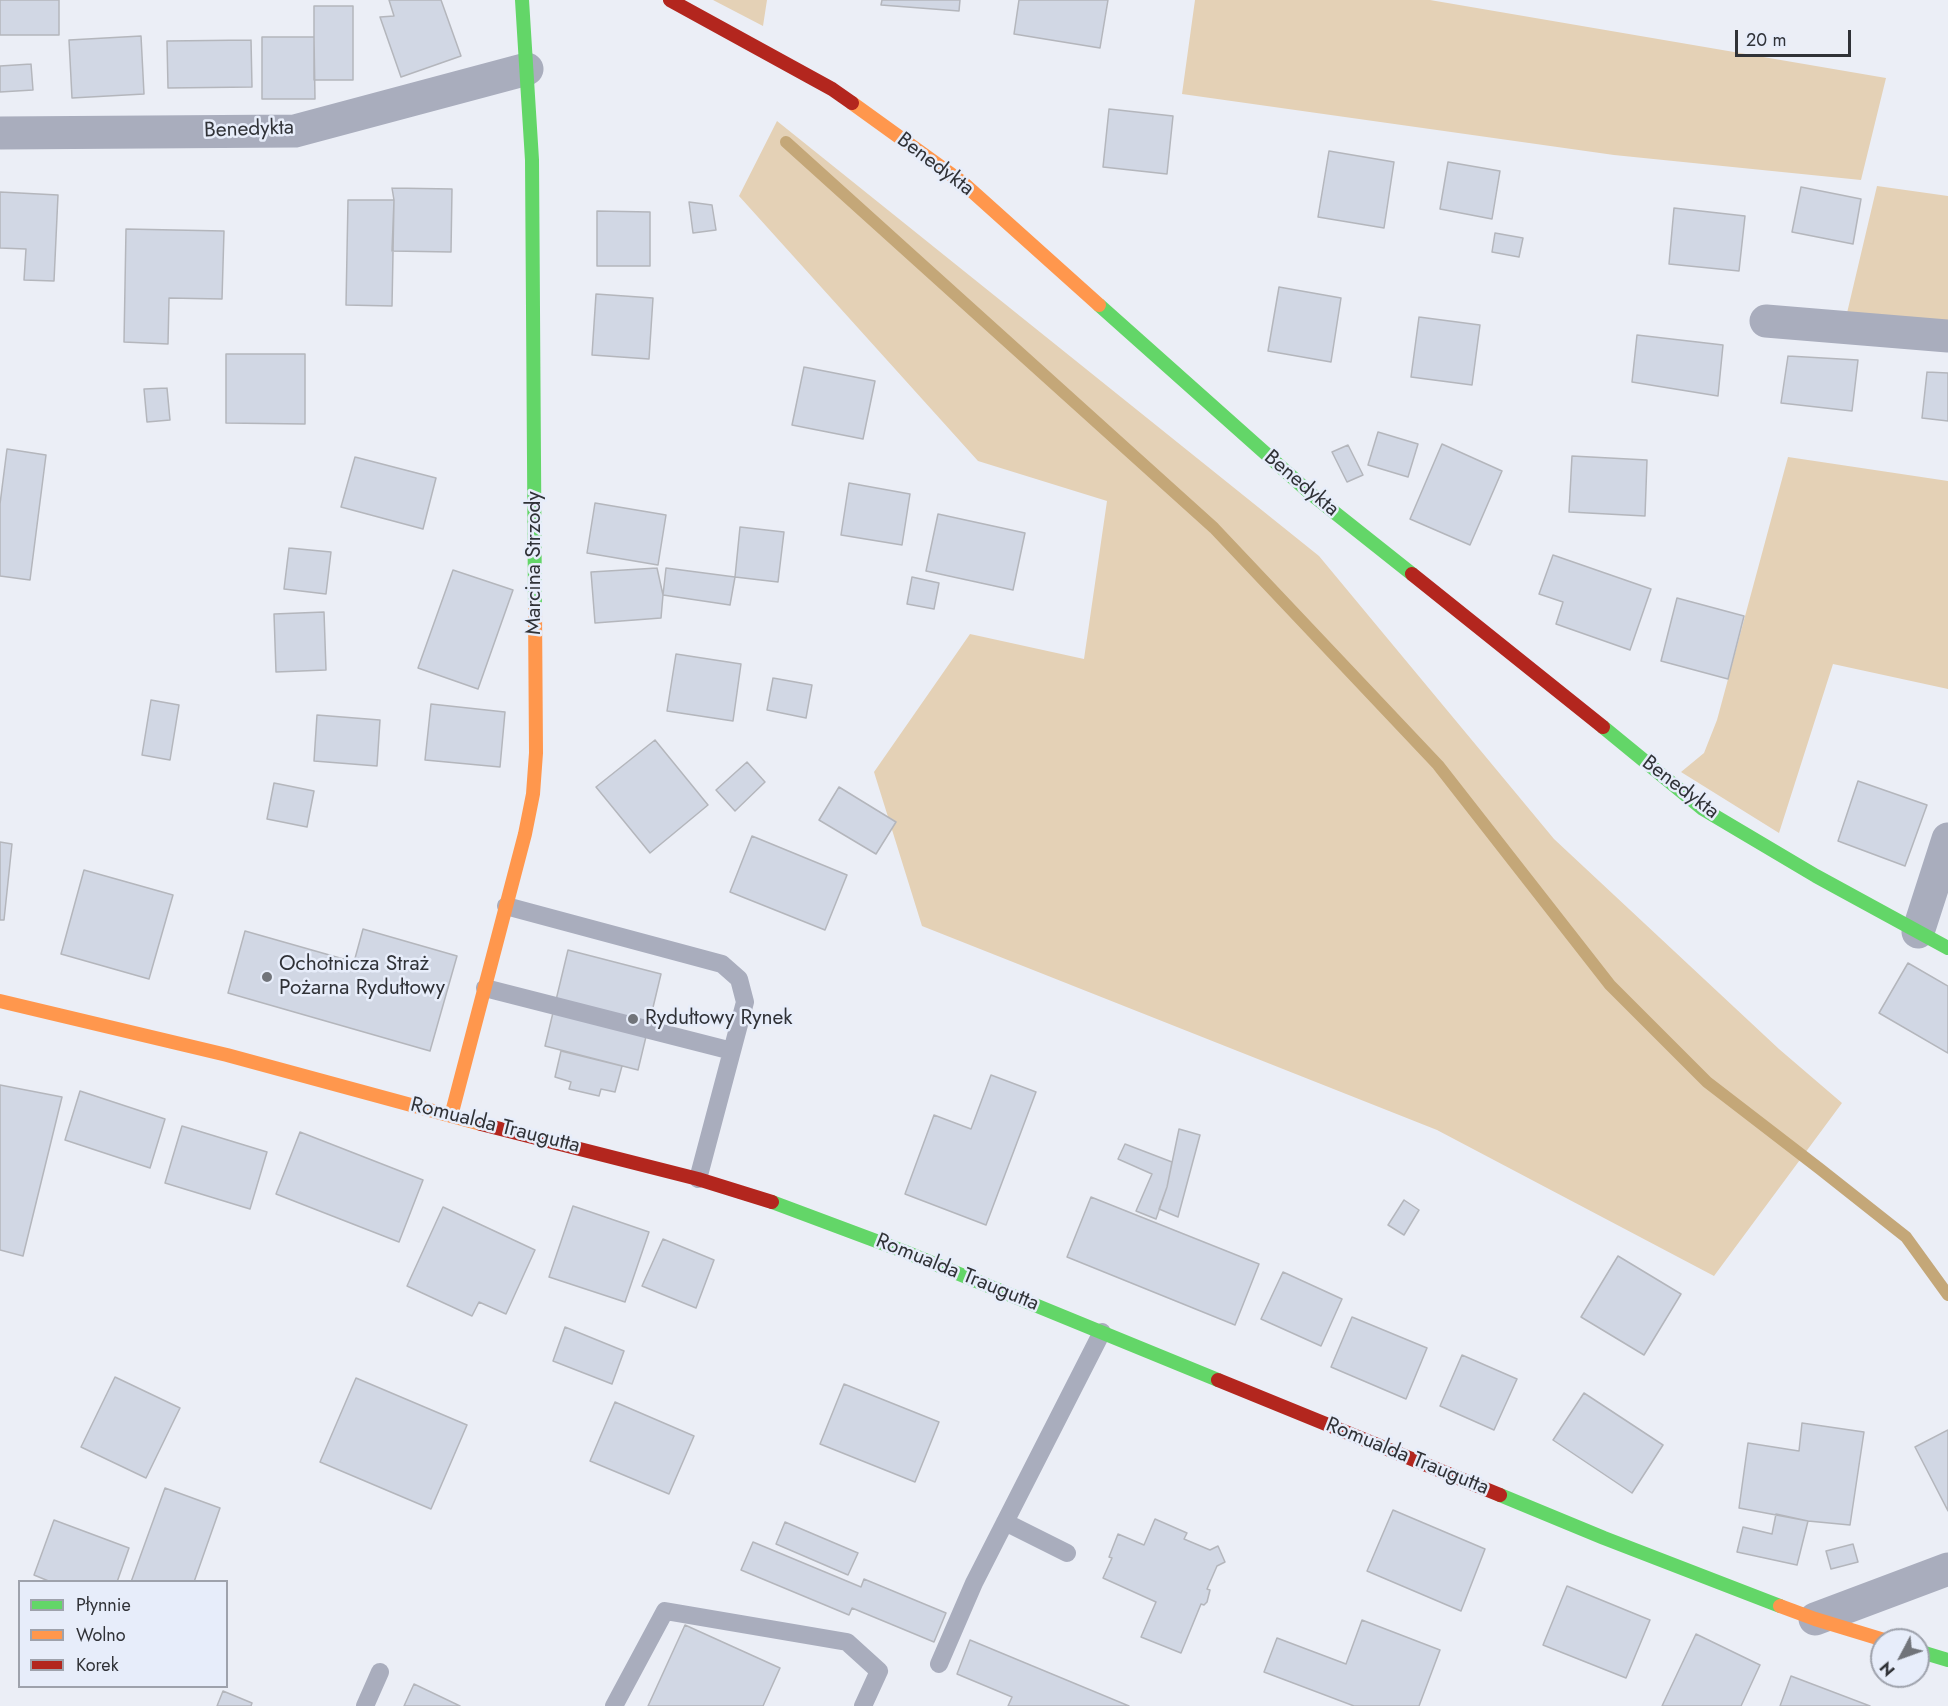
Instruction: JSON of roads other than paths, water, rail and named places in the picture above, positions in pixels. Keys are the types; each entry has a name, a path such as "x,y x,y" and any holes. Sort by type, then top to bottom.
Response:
{"street":[{"name":"Marcina Strzody","path":"452,1116 525,834 533,794 536,753 532,160 522,0"},
{"name":"Benedykta","path":"670,0 832,89 963,183 1310,493 1703,809 1816,876 1948,948"},
{"name":"Benedykta","path":"0,133 295,131 527,69"},
{"path":"1766,321 1948,336"},
{"path":"1918,932 1948,838"},
{"name":"Romualda Traugutta","path":"0,1001 227,1055 698,1179 767,1200 832,1223 1102,1332 1593,1534 1815,1619 1870,1636"},
{"path":"1815,1619 1948,1569"},
{"path":"1930,1655 1948,1660"}],"lane":[{"path":"506,906 722,964 739,979 745,1002 698,1179"},
{"path":"485,988 732,1051"},
{"path":"939,1664 974,1583 1102,1332"},
{"path":"1005,1522 1067,1553"},
{"path":"614,1706 665,1611 848,1642 879,1671 863,1706"},
{"path":"365,1706 380,1672"}],"waterway":[{"path":"786,142 1214,528 1438,765 1610,985 1707,1082 1906,1237 1948,1295"}],"place":[{"name":"Ochotnicza Straż Pożarna Rydułtowy","path":"267,977"},
{"name":"Rydułtowy Rynek","path":"633,1019"}]}
